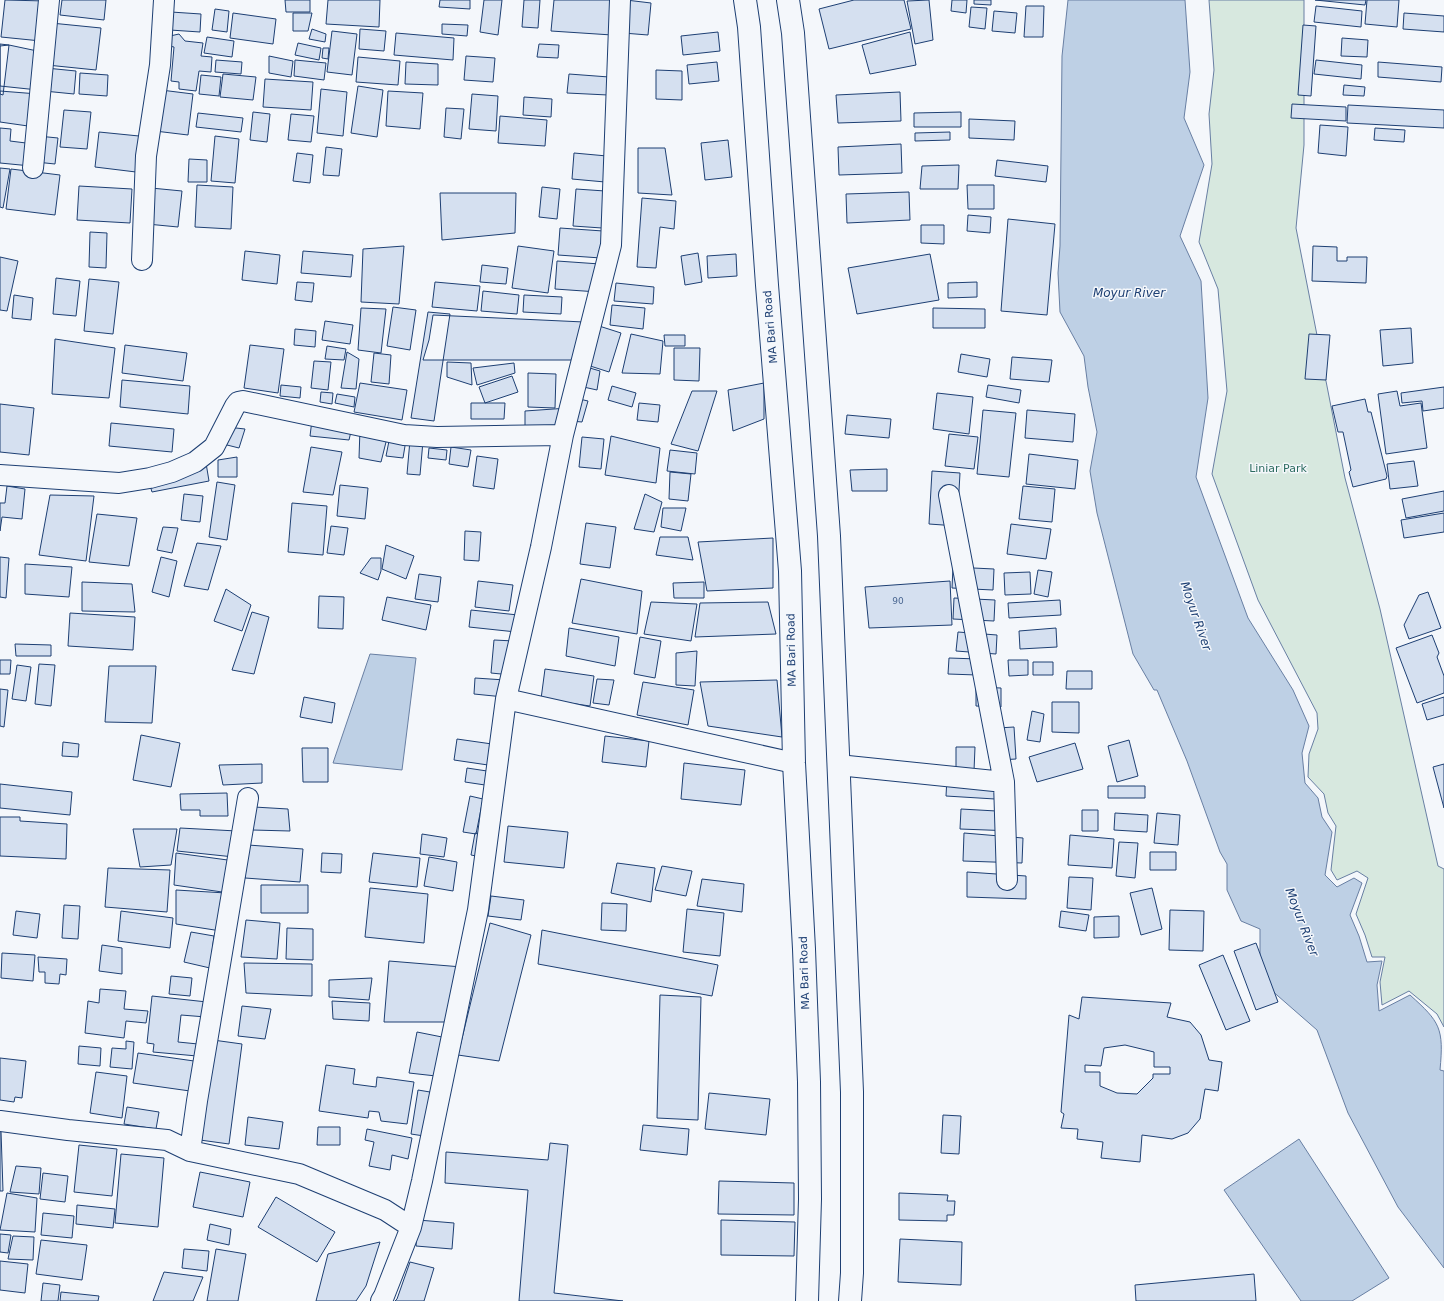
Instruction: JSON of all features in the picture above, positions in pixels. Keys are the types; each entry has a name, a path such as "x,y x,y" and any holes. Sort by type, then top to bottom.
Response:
{"main road":[{"name":"MA Bari Road","path":"745,0 749,27 766,277 790,571 794,763 804,949 808,1082 810,1199 807,1301"},
{"path":"788,0 793,33 829,536 852,1092 852,1273 850,1301"}],"street":[{"path":"32,168 49,0"},
{"path":"142,260 146,156 160,66 164,0"},
{"path":"381,1301 411,1227 422,1181 478,910 506,699 541,548 563,435 611,245 620,0"},
{"path":"0,475 119,483 150,478 172,472 195,462 214,447 235,406 238,402 243,401 404,435 437,437 563,435"},
{"path":"949,495 1004,782 1007,880"},
{"path":"506,699 794,763"},
{"path":"838,765 1004,782"},
{"path":"190,1151 248,798"},
{"path":"0,1121 68,1130 167,1140 190,1151 299,1174 385,1210 411,1227"}],"green space":[{"name":"Liniar Park","path":"1209,0 1304,0 1304,145 1296,228 1345,478 1380,609 1438,866 1444,869 1444,1027 1437,1014 1409,991 1382,1005 1380,982 1385,957 1372,957 1356,914 1368,878 1357,871 1337,880 1331,870 1336,826 1328,813 1324,794 1308,777 1309,754 1318,729 1317,713 1258,600 1212,474 1227,391 1218,289 1199,242 1212,164 1209,114 1214,70"}],"water":[{"name":"Moyur River","path":"1068,0 1185,0 1190,72 1184,118 1204,165 1180,236 1201,281 1208,398 1196,477 1248,618 1293,690 1309,726 1302,753 1305,783 1318,798 1322,817 1332,832 1325,875 1337,887 1354,878 1362,883 1350,915 1359,936 1367,962 1382,961 1377,985 1379,1011 1410,995 1428,1012 1438,1027 1441,1044 1440,1070 1444,1071 1444,1268 1398,1207 1348,1113 1317,1030 1270,989 1260,959 1260,929 1241,921 1227,890 1227,864 1220,852 1187,761 1157,690 1154,690 1133,654 1097,513 1090,471 1097,432 1088,387 1084,356 1060,312 1058,273 1060,246 1062,56"},
{"path":"370,654 416,658 402,770 333,763"},
{"path":"1299,1139 1389,1278 1352,1301 1301,1301 1224,1190"}],"building":[{"path":"5,0 46,1 41,41 1,37"},
{"path":"62,0 106,0 104,20 60,15"},
{"path":"285,0 310,0 310,12 286,12"},
{"path":"328,0 380,0 379,27 326,24"},
{"path":"440,0 470,0 470,9 439,7"},
{"path":"484,0 502,0 498,35 480,32"},
{"path":"524,0 540,0 538,28 522,27"},
{"path":"554,0 615,0 612,35 551,31"},
{"path":"626,0 651,3 648,35 623,33"},
{"path":"854,0 904,0 911,29 829,49 819,9"},
{"path":"929,0 933,40 915,44 907,1"},
{"path":"952,0 967,0 966,13 951,11"},
{"path":"974,0 991,0 991,5 974,4"},
{"path":"1315,0 1366,0 1365,5"},
{"path":"1367,0 1399,0 1397,27 1365,24"},
{"path":"1026,6 1044,6 1043,37 1024,37"},
{"path":"1316,6 1362,11 1361,27 1314,22"},
{"path":"971,7 987,8 985,29 969,27"},
{"path":"215,9 229,11 227,32 212,30"},
{"path":"994,11 1017,13 1015,33 992,31"},
{"path":"171,12 201,14 200,32 170,30"},
{"path":"233,13 276,19 273,44 230,38"},
{"path":"293,13 312,13 308,31 293,31"},
{"path":"1404,13 1444,16 1444,32 1403,29"},
{"path":"51,23 101,28 96,70 47,65"},
{"path":"442,24 468,25 467,36 442,34"},
{"path":"1303,25 1316,26 1311,96 1298,95"},
{"path":"312,29 326,34 325,42 309,39"},
{"path":"360,29 386,31 384,51 359,49"},
{"path":"332,31 357,34 352,75 327,72"},
{"path":"718,32 720,51 683,55 681,36"},
{"path":"910,32 916,65 870,74 862,45"},
{"path":"396,33 454,38 453,60 394,55"},
{"path":"179,34 185,41 203,43 201,56 212,57 211,72 199,71 196,91 179,89 179,82 171,81 174,47 169,46 170,36"},
{"path":"207,37 234,41 232,57 204,53"},
{"path":"1342,38 1368,40 1367,57 1341,56"},
{"path":"298,43 321,48 319,60 295,55"},
{"path":"0,44 9,45 3,95 0,94"},
{"path":"539,44 559,45 558,58 537,57"},
{"path":"9,45 42,52 38,90 0,86 0,46"},
{"path":"323,48 329,48 328,59 322,58"},
{"path":"269,56 293,61 291,77 269,73"},
{"path":"466,56 495,58 493,82 464,80"},
{"path":"358,57 400,61 398,85 356,82"},
{"path":"216,60 242,62 241,74 215,72"},
{"path":"295,60 326,63 324,80 294,76"},
{"path":"1316,60 1362,65 1361,79 1314,74"},
{"path":"406,62 438,64 438,85 405,84"},
{"path":"717,62 719,81 689,84 687,65"},
{"path":"1378,62 1442,67 1441,82 1378,77"},
{"path":"46,68 76,71 74,94 44,91"},
{"path":"656,70 682,71 682,100 656,99"},
{"path":"80,73 108,75 107,96 79,94"},
{"path":"223,74 256,77 253,100 220,97"},
{"path":"569,74 609,77 608,95 567,93"},
{"path":"201,75 221,77 219,96 199,94"},
{"path":"265,79 313,82 311,110 263,107"},
{"path":"1344,85 1365,87 1364,96 1343,95"},
{"path":"358,86 383,90 377,137 351,133"},
{"path":"321,89 347,92 343,136 317,133"},
{"path":"161,90 193,94 188,135 155,131"},
{"path":"0,91 38,94 35,127 0,122"},
{"path":"388,91 423,93 420,129 386,126"},
{"path":"900,92 901,121 838,123 836,95"},
{"path":"472,94 498,96 496,131 469,129"},
{"path":"524,97 552,99 551,117 523,115"},
{"path":"1292,104 1346,107 1346,121 1291,118"},
{"path":"1348,105 1444,110 1444,128 1347,123"},
{"path":"446,108 464,109 461,139 444,137"},
{"path":"64,110 91,112 87,149 60,147"},
{"path":"253,112 270,114 267,142 250,140"},
{"path":"961,112 961,127 914,127 914,113"},
{"path":"198,113 243,118 241,132 196,127"},
{"path":"291,114 314,116 311,142 288,140"},
{"path":"500,116 547,120 545,146 498,143"},
{"path":"969,119 1015,121 1014,140 969,138"},
{"path":"1320,125 1348,127 1346,156 1318,153"},
{"path":"0,128 11,129 10,141 34,144 31,166 0,163"},
{"path":"1375,128 1405,130 1404,142 1374,140"},
{"path":"99,132 139,136 136,172 95,167"},
{"path":"950,132 950,140 915,141 915,133"},
{"path":"38,136 58,138 55,164 36,162"},
{"path":"215,136 239,139 235,183 211,181"},
{"path":"728,140 732,177 705,180 701,143"},
{"path":"901,144 902,173 839,175 838,147"},
{"path":"326,147 342,149 339,176 323,175"},
{"path":"638,148 665,148 672,195 638,193"},
{"path":"297,153 313,155 310,183 293,181"},
{"path":"574,153 607,156 605,182 572,179"},
{"path":"189,159 207,160 207,182 188,182"},
{"path":"997,160 1048,166 1046,182 995,176"},
{"path":"959,165 958,189 920,189 922,166"},
{"path":"0,168 10,169 3,208 0,207"},
{"path":"11,169 60,175 55,215 6,209"},
{"path":"197,185 233,187 231,229 195,227"},
{"path":"967,185 994,185 994,209 968,209"},
{"path":"79,186 132,189 130,223 77,220"},
{"path":"542,187 560,189 557,219 539,217"},
{"path":"151,188 182,191 178,227 147,224"},
{"path":"576,189 605,191 602,228 573,226"},
{"path":"909,192 910,220 847,223 846,194"},
{"path":"440,193 516,193 515,233 442,240"},
{"path":"642,198 676,201 674,229 660,227 656,268 637,267"},
{"path":"968,215 991,217 990,233 967,231"},
{"path":"1008,219 1055,224 1047,315 1001,311"},
{"path":"921,225 944,225 944,244 921,243"},
{"path":"560,228 603,231 601,258 558,255"},
{"path":"90,232 107,233 106,268 89,267"},
{"path":"404,246 399,304 361,302 363,249"},
{"path":"518,246 554,251 548,293 512,288"},
{"path":"1313,246 1337,247 1337,261 1347,261 1347,257 1367,257 1366,283 1312,281"},
{"path":"245,251 280,255 277,284 242,280"},
{"path":"303,251 353,255 351,277 301,273"},
{"path":"698,253 702,282 685,285 681,256"},
{"path":"736,254 737,276 708,278 707,256"},
{"path":"930,254 939,300 857,314 848,268"},
{"path":"0,257 18,261 7,311 0,310"},
{"path":"557,261 600,264 598,292 555,289"},
{"path":"482,265 508,268 506,284 480,282"},
{"path":"56,278 80,281 76,316 53,314"},
{"path":"89,279 119,282 113,334 84,331"},
{"path":"297,282 314,283 312,302 295,300"},
{"path":"435,282 480,286 477,311 432,307"},
{"path":"977,282 977,297 948,298 948,283"},
{"path":"616,283 654,287 653,304 614,301"},
{"path":"483,291 519,295 517,314 481,311"},
{"path":"14,295 33,298 31,320 12,318"},
{"path":"524,295 562,297 561,314 523,312"},
{"path":"612,305 645,308 643,329 610,325"},
{"path":"393,307 416,310 410,350 387,346"},
{"path":"361,308 386,309 381,353 358,350"},
{"path":"933,308 985,309 985,328 933,328"},
{"path":"428,312 450,314 434,421 411,418"},
{"path":"433,315 584,322 578,360 423,360 429,340"},
{"path":"325,321 353,325 350,344 322,340"},
{"path":"596,325 621,333 609,372 584,364"},
{"path":"1411,328 1413,363 1383,366 1380,330"},
{"path":"295,329 316,331 315,347 294,345"},
{"path":"631,334 663,341 660,374 622,373"},
{"path":"1309,334 1330,335 1326,380 1305,379"},
{"path":"664,335 685,335 685,346 665,346"},
{"path":"55,339 115,348 109,398 52,394"},
{"path":"125,345 187,353 183,381 122,373"},
{"path":"250,345 284,349 278,393 244,388"},
{"path":"327,346 346,349 344,360 325,359"},
{"path":"674,348 700,348 699,381 674,380"},
{"path":"347,352 359,359 356,389 341,388"},
{"path":"374,353 391,355 389,384 371,382"},
{"path":"961,354 990,359 987,377 958,372"},
{"path":"1012,357 1052,360 1049,382 1010,379"},
{"path":"314,361 331,362 328,390 311,388"},
{"path":"447,362 471,363 472,385 447,377"},
{"path":"514,363 515,373 477,385 473,368"},
{"path":"583,366 600,371 597,390 579,386"},
{"path":"528,373 556,374 555,408 528,407"},
{"path":"512,376 518,392 485,403 479,387"},
{"path":"122,380 190,386 188,414 120,407"},
{"path":"360,383 407,390 402,420 354,412"},
{"path":"764,383 764,419 733,431 728,390"},
{"path":"281,385 301,387 300,398 280,396"},
{"path":"988,385 1021,390 1019,403 986,397"},
{"path":"612,386 636,393 632,407 608,400"},
{"path":"1444,387 1444,408 1423,411 1422,401 1402,403 1401,393"},
{"path":"692,391 717,391 698,451 671,444"},
{"path":"1397,391 1400,406 1421,403 1427,448 1386,454 1378,394"},
{"path":"321,392 333,393 332,404 320,402"},
{"path":"937,393 973,397 969,434 933,429"},
{"path":"337,394 355,397 354,407 335,403"},
{"path":"575,398 588,401 582,422 571,421"},
{"path":"1365,399 1368,412 1371,412 1387,476 1386,479 1353,487 1349,472 1351,470 1343,432 1338,432 1332,406"},
{"path":"471,403 505,403 504,419 471,419"},
{"path":"639,403 660,405 658,422 637,420"},
{"path":"0,404 34,408 29,455 0,452"},
{"path":"568,408 564,425 525,426 525,411"},
{"path":"983,410 1016,413 1009,477 977,474"},
{"path":"1027,410 1075,414 1073,442 1025,438"},
{"path":"847,415 891,419 889,438 845,434"},
{"path":"312,420 352,427 349,440 310,436"},
{"path":"111,423 174,429 172,452 109,446"},
{"path":"227,427 245,429 239,448 223,444"},
{"path":"360,429 388,434 381,462 359,458"},
{"path":"949,434 978,437 974,469 945,466"},
{"path":"390,436 406,440 403,458 386,456"},
{"path":"611,436 660,448 656,483 605,475"},
{"path":"582,437 604,439 601,469 579,467"},
{"path":"410,440 423,441 420,475 407,474"},
{"path":"311,447 342,452 333,495 303,492"},
{"path":"451,447 471,450 468,467 449,464"},
{"path":"429,448 447,450 446,460 428,458"},
{"path":"670,450 697,453 695,474 667,471"},
{"path":"1029,454 1078,460 1075,489 1026,484"},
{"path":"477,456 498,459 494,489 473,486"},
{"path":"237,457 237,477 218,477 218,460"},
{"path":"1414,461 1418,486 1390,489 1387,464"},
{"path":"206,463 209,481 152,492 149,482"},
{"path":"887,469 887,491 852,491 850,470"},
{"path":"932,471 960,473 957,526 929,524"},
{"path":"670,472 691,474 688,501 669,499"},
{"path":"217,482 235,485 227,540 209,537"},
{"path":"340,485 368,488 365,519 337,516"},
{"path":"7,486 25,489 22,519 2,517 0,531 0,503 5,503"},
{"path":"1023,486 1055,489 1052,522 1019,519"},
{"path":"1444,491 1444,511 1406,518 1402,499"},
{"path":"184,494 203,496 200,522 181,520"},
{"path":"645,494 662,502 654,532 634,529"},
{"path":"50,495 94,496 86,561 39,555"},
{"path":"292,503 327,506 323,555 288,552"},
{"path":"663,508 686,508 681,531 661,527"},
{"path":"1444,513 1444,532 1404,538 1401,520"},
{"path":"97,514 137,518 129,566 89,562"},
{"path":"586,523 616,527 610,568 580,564"},
{"path":"1011,524 1051,529 1046,559 1007,554"},
{"path":"331,526 348,528 344,555 327,553"},
{"path":"163,527 178,528 172,553 157,550"},
{"path":"465,531 481,532 479,561 464,560"},
{"path":"660,537 688,537 693,560 656,555"},
{"path":"773,538 773,588 707,591 698,542"},
{"path":"197,543 221,546 208,590 184,586"},
{"path":"386,545 414,556 406,579 382,569"},
{"path":"0,557 9,558 6,598 0,597"},
{"path":"161,557 177,561 169,597 152,592"},
{"path":"371,558 381,558 381,571 378,580 360,573"},
{"path":"25,564 72,567 69,597 25,594"},
{"path":"953,567 994,569 993,590 952,588"},
{"path":"1038,570 1052,572 1048,597 1034,594"},
{"path":"1030,572 1031,594 1005,595 1004,573"},
{"path":"419,574 441,577 438,602 415,599"},
{"path":"581,579 642,591 637,634 572,623"},
{"path":"478,581 513,585 509,611 475,607"},
{"path":"950,581 952,625 869,628 865,587"},
{"path":"82,582 132,584 135,612 82,611"},
{"path":"704,582 704,598 674,598 673,583"},
{"path":"226,589 251,605 242,631 214,621"},
{"path":"1428,592 1441,628 1409,639 1404,625 1419,595"},
{"path":"319,596 344,597 343,629 318,628"},
{"path":"387,597 431,605 426,630 382,620"},
{"path":"954,598 995,600 994,621 953,619"},
{"path":"1060,600 1061,615 1009,618 1008,603"},
{"path":"651,602 697,604 691,641 644,634"},
{"path":"768,602 776,634 695,637 700,603"},
{"path":"471,610 518,615 516,632 469,627"},
{"path":"252,612 269,617 254,674 232,670"},
{"path":"70,613 135,617 133,650 68,646"},
{"path":"569,628 619,637 615,666 566,656"},
{"path":"1056,628 1057,647 1020,649 1019,631"},
{"path":"958,632 997,635 996,654 956,651"},
{"path":"1432,635 1439,653 1437,657 1444,676 1444,693 1417,703 1396,648"},
{"path":"640,637 661,641 655,678 634,674"},
{"path":"494,640 514,641 511,675 491,673"},
{"path":"15,644 51,645 51,656 16,656"},
{"path":"697,651 695,686 676,685 676,653"},
{"path":"949,658 978,659 977,675 948,674"},
{"path":"0,660 11,660 10,674 0,674"},
{"path":"1008,660 1028,660 1028,675 1009,676"},
{"path":"1033,662 1053,662 1053,675 1033,675"},
{"path":"39,664 55,665 51,706 35,704"},
{"path":"17,665 31,667 26,701 12,699"},
{"path":"109,666 156,666 152,723 105,722"},
{"path":"545,669 594,676 590,706 541,699"},
{"path":"1067,671 1092,671 1092,689 1066,689"},
{"path":"475,678 505,680 504,697 474,694"},
{"path":"597,679 614,680 609,705 593,703"},
{"path":"777,680 782,737 708,726 700,682"},
{"path":"643,682 694,690 688,725 637,715"},
{"path":"976,687 1001,688 1001,707 976,706"},
{"path":"0,689 8,690 4,727 0,726"},
{"path":"304,697 335,703 332,723 300,717"},
{"path":"1444,697 1444,715 1427,720 1422,704"},
{"path":"1052,702 1079,702 1079,733 1052,732"},
{"path":"1032,711 1044,714 1040,742 1027,740"},
{"path":"1014,727 1016,759 999,760 998,728"},
{"path":"141,735 180,743 171,787 133,780"},
{"path":"605,736 649,741 646,767 602,762"},
{"path":"457,739 492,744 488,765 454,760"},
{"path":"1129,740 1138,776 1117,782 1108,746"},
{"path":"63,742 79,744 78,757 62,756"},
{"path":"1075,743 1083,769 1037,782 1029,757"},
{"path":"956,747 975,747 974,771 956,771"},
{"path":"302,748 328,748 328,782 303,782"},
{"path":"684,763 745,770 741,805 681,799"},
{"path":"262,764 262,783 223,785 219,765"},
{"path":"1444,764 1444,808 1433,767"},
{"path":"467,768 487,771 485,785 465,782"},
{"path":"947,778 996,781 995,799 946,796"},
{"path":"0,784 72,792 70,815 0,808"},
{"path":"1108,786 1145,786 1145,798 1108,798"},
{"path":"227,793 228,816 200,816 200,810 181,810 180,794"},
{"path":"470,796 483,799 476,834 463,832"},
{"path":"254,807 288,809 290,831 252,830"},
{"path":"961,809 1014,812 1013,831 960,829"},
{"path":"1082,810 1098,810 1098,831 1082,831"},
{"path":"1115,813 1148,815 1147,832 1114,830"},
{"path":"1157,813 1180,815 1178,845 1154,843"},
{"path":"0,817 20,817 20,821 67,824 66,859 0,856"},
{"path":"508,826 568,832 564,868 504,862"},
{"path":"180,828 237,831 234,857 177,851"},
{"path":"133,829 177,829 171,865 140,867"},
{"path":"475,833 485,835 481,857 471,855"},
{"path":"964,833 1023,838 1022,863 963,861"},
{"path":"422,834 447,838 444,857 420,854"},
{"path":"1070,835 1114,839 1112,868 1068,865"},
{"path":"1119,842 1138,843 1135,878 1116,876"},
{"path":"248,845 303,849 300,882 245,878"},
{"path":"1150,852 1176,852 1176,870 1150,870"},
{"path":"176,853 235,861 229,893 174,885"},
{"path":"322,853 342,854 341,873 321,872"},
{"path":"373,853 420,858 417,887 369,882"},
{"path":"429,857 457,862 453,891 424,886"},
{"path":"617,863 655,868 651,902 611,893"},
{"path":"662,866 692,871 686,896 655,890"},
{"path":"108,868 170,870 167,912 105,907"},
{"path":"967,872 1026,876 1026,899 967,897"},
{"path":"1069,877 1093,878 1091,910 1067,908"},
{"path":"702,879 744,884 742,912 697,906"},
{"path":"261,885 308,885 308,913 261,913"},
{"path":"370,888 428,894 424,943 365,937"},
{"path":"1152,888 1162,929 1141,935 1130,893"},
{"path":"176,890 226,893 221,931 176,924"},
{"path":"491,896 524,900 521,920 488,916"},
{"path":"602,903 627,904 626,931 601,930"},
{"path":"64,905 80,906 78,939 62,938"},
{"path":"687,909 724,913 720,956 683,952"},
{"path":"1170,910 1204,911 1203,951 1169,950"},
{"path":"16,911 40,914 37,938 13,935"},
{"path":"121,911 173,918 170,948 118,941"},
{"path":"1061,911 1089,915 1086,931 1059,927"},
{"path":"1119,916 1119,937 1094,938 1094,917"},
{"path":"246,920 280,923 277,959 241,957"},
{"path":"490,923 531,935 499,1061 458,1055"},
{"path":"287,928 313,929 313,960 286,959"},
{"path":"542,930 718,965 712,996 538,964"},
{"path":"191,932 214,936 210,968 184,962"},
{"path":"1256,943 1278,1002 1256,1010 1234,951"},
{"path":"102,945 122,948 122,974 99,971"},
{"path":"2,953 35,955 33,981 1,978"},
{"path":"1223,955 1250,1021 1226,1030 1199,965"},
{"path":"38,957 67,959 66,975 60,974 59,984 45,983 45,972 39,972"},
{"path":"389,961 462,967 451,1022 384,1022"},
{"path":"244,963 312,964 312,996 246,993"},
{"path":"171,976 192,978 190,996 169,994"},
{"path":"372,978 369,1000 329,997 329,980"},
{"path":"100,989 126,991 124,1009 148,1011 146,1023 126,1021 124,1038 85,1033 88,1001 99,1003"},
{"path":"660,995 701,997 698,1120 657,1118"},
{"path":"152,996 207,1002 206,1017 181,1015 178,1042 198,1044 197,1056 153,1052 154,1044 147,1043"},
{"path":"1082,997 1171,1003 1167,1017 1190,1022 1201,1035 1209,1060 1222,1062 1218,1091 1205,1089 1200,1119 1188,1133 1172,1139 1142,1135 1140,1162 1101,1158 1103,1142 1077,1139 1078,1129 1061,1128 1064,1114 1061,1112 1069,1015 1079,1019","holes":["1125,1045 1154,1052 1154,1067 1170,1067 1170,1074 1153,1074 1153,1078 1137,1094 1117,1093 1100,1086 1100,1072 1085,1072 1085,1065 1101,1066 1104,1048"]},
{"path":"332,1001 370,1003 369,1021 333,1019"},
{"path":"242,1006 271,1009 265,1039 238,1036"},
{"path":"417,1032 442,1037 436,1076 409,1073"},
{"path":"213,1040 242,1044 229,1144 200,1140"},
{"path":"126,1041 134,1042 132,1069 110,1067 112,1048 126,1049"},
{"path":"79,1046 101,1048 100,1066 78,1064"},
{"path":"138,1053 194,1061 190,1091 133,1083"},
{"path":"0,1058 26,1061 22,1098 15,1097 14,1102 0,1100"},
{"path":"326,1065 355,1069 353,1084 376,1087 377,1077 414,1082 407,1124 381,1121 379,1112 369,1111 368,1118 319,1111"},
{"path":"96,1072 127,1076 122,1118 90,1113"},
{"path":"418,1090 430,1092 424,1136 411,1134"},
{"path":"709,1093 770,1099 766,1135 705,1129"},
{"path":"127,1107 159,1112 156,1129 124,1124"},
{"path":"943,1115 961,1116 959,1154 941,1153"},
{"path":"248,1117 283,1122 279,1149 245,1145"},
{"path":"643,1125 689,1129 687,1155 640,1150"},
{"path":"318,1127 340,1127 340,1145 317,1145"},
{"path":"367,1129 412,1138 408,1159 392,1155 390,1170 369,1166 374,1142 365,1140"},
{"path":"1,1131 3,1191 0,1191"},
{"path":"550,1143 568,1145 554,1293 623,1301 519,1301 528,1190 445,1183 446,1152 548,1160"},
{"path":"79,1145 117,1149 112,1196 74,1192"},
{"path":"121,1154 164,1158 158,1227 115,1223"},
{"path":"16,1166 41,1168 39,1194 10,1192"},
{"path":"200,1172 250,1182 243,1217 193,1207"},
{"path":"43,1173 68,1176 65,1202 40,1199"},
{"path":"719,1181 794,1183 794,1215 718,1214"},
{"path":"7,1193 37,1198 35,1232 0,1230"},
{"path":"899,1193 948,1195 947,1201 955,1201 954,1215 947,1215 947,1221 899,1220"},
{"path":"276,1197 335,1232 317,1262 258,1227"},
{"path":"77,1205 115,1209 113,1228 76,1224"},
{"path":"43,1213 74,1216 72,1238 41,1235"},
{"path":"418,1220 454,1223 452,1249 416,1246"},
{"path":"721,1220 795,1222 794,1256 721,1255"},
{"path":"210,1224 231,1229 229,1245 207,1240"},
{"path":"0,1234 11,1235 8,1253 0,1252"},
{"path":"13,1236 34,1237 33,1260 8,1259"},
{"path":"900,1239 962,1242 961,1285 898,1282"},
{"path":"41,1240 87,1245 82,1280 36,1274"},
{"path":"380,1242 366,1286 356,1301 316,1301 328,1254"},
{"path":"184,1249 209,1251 207,1271 182,1268"},
{"path":"216,1249 246,1254 238,1301 207,1301"},
{"path":"0,1261 28,1264 25,1293 0,1290"},
{"path":"410,1262 434,1268 424,1301 395,1301 397,1299"},
{"path":"164,1272 203,1277 193,1301 153,1301"},
{"path":"1254,1274 1256,1301 1136,1301 1135,1285"},
{"path":"43,1283 60,1285 58,1301 41,1301"},
{"path":"61,1292 99,1296 98,1301 60,1301"}]}
